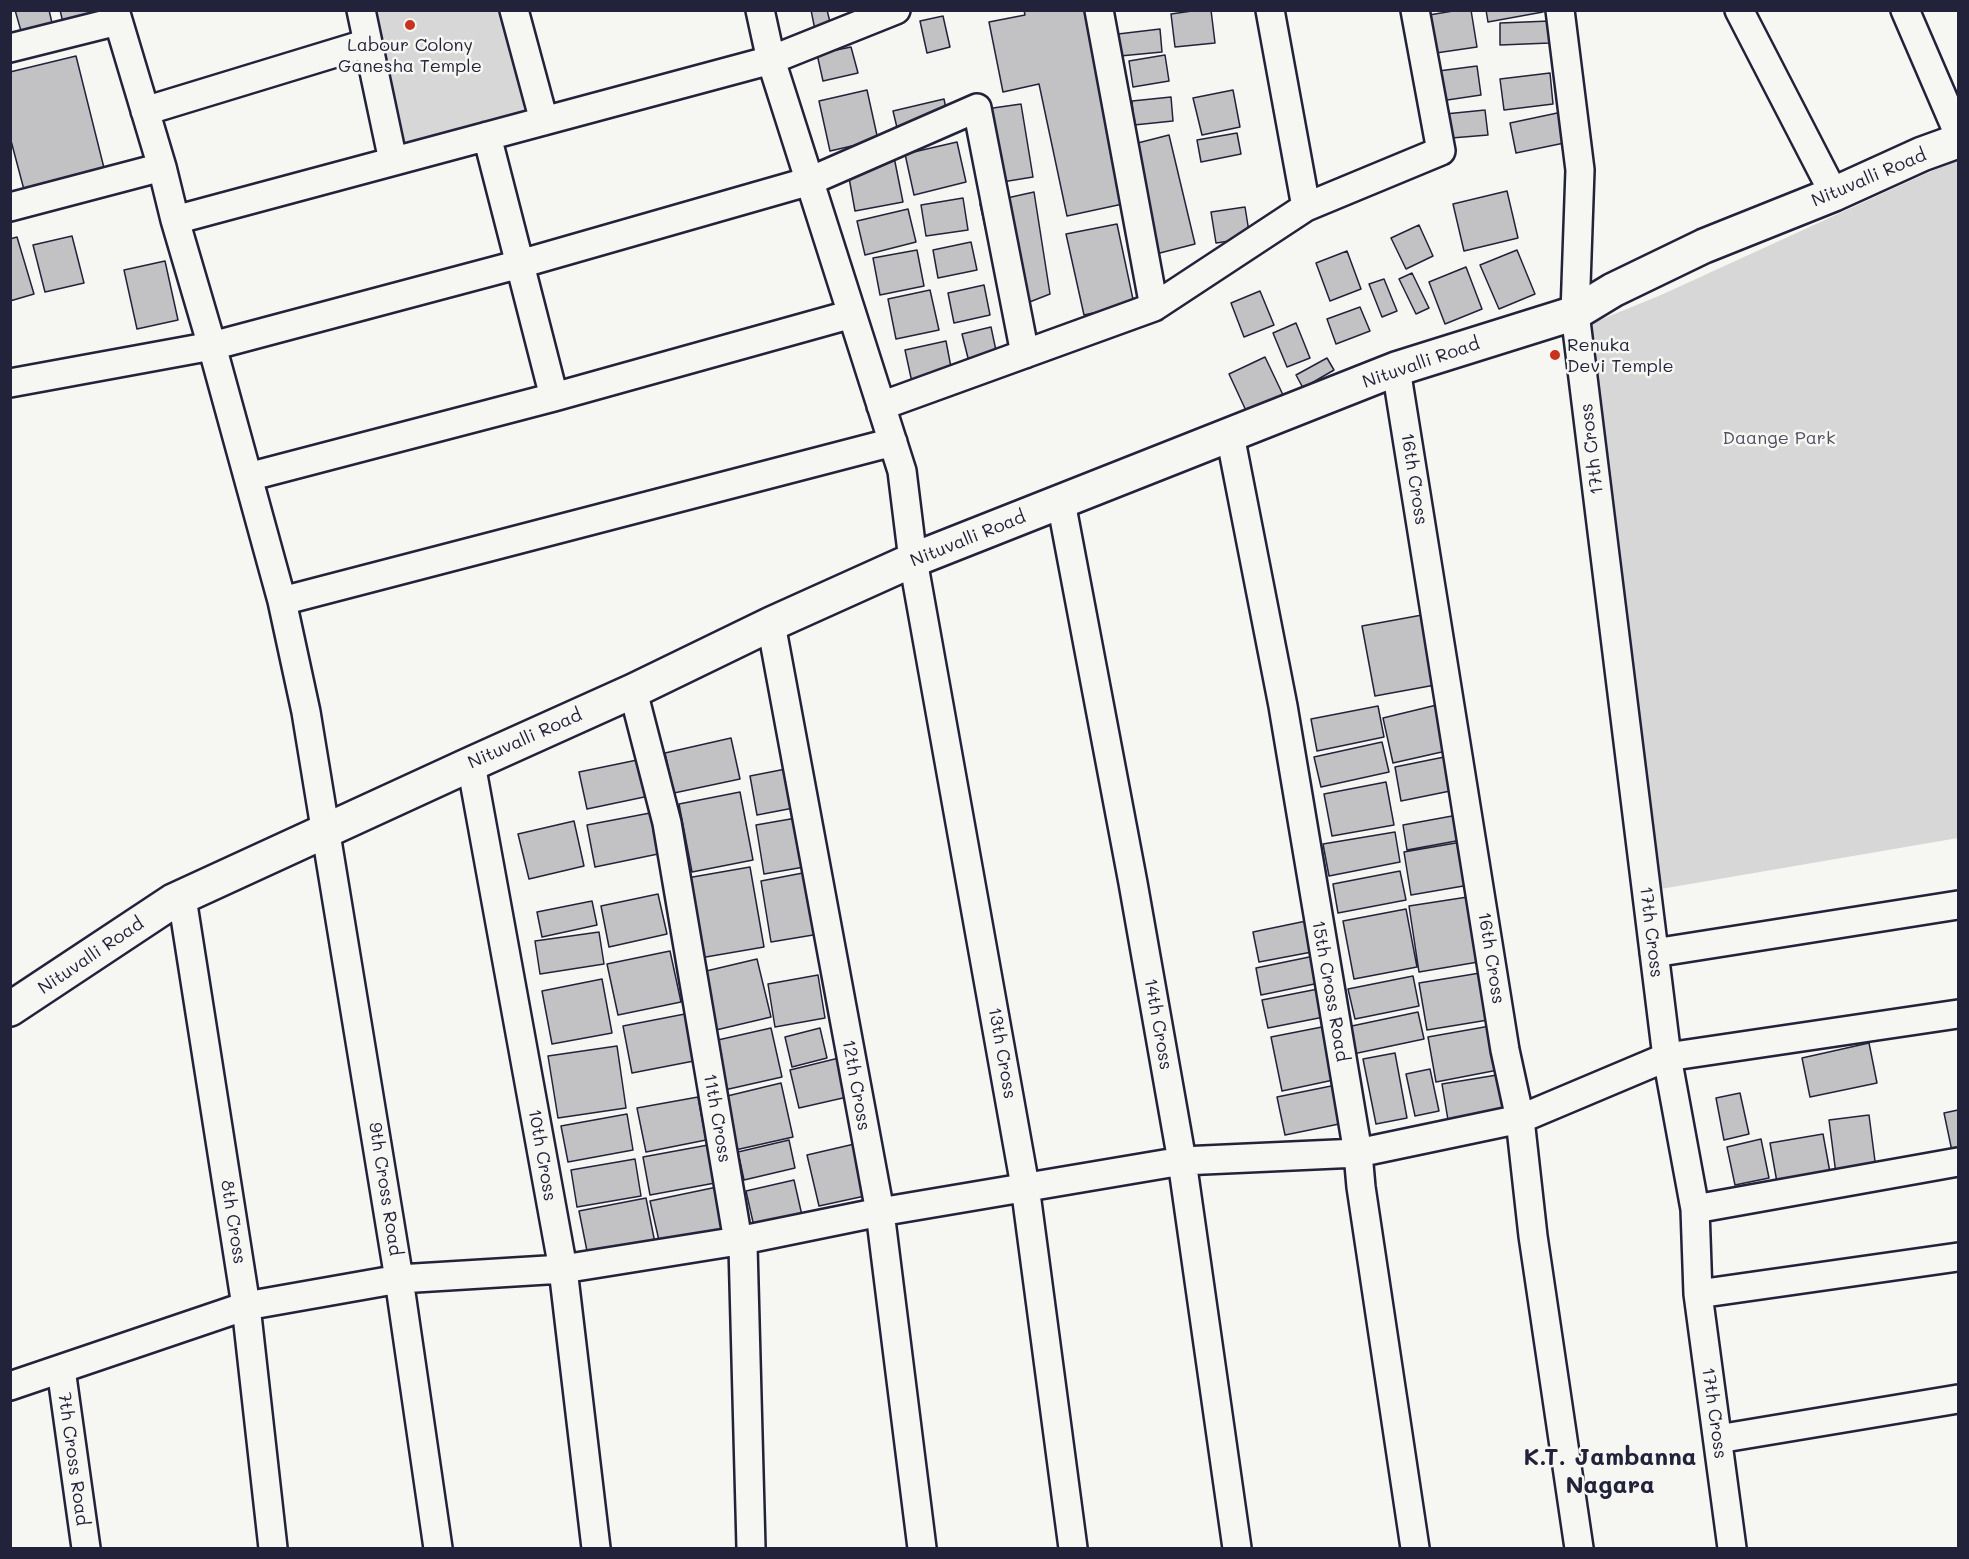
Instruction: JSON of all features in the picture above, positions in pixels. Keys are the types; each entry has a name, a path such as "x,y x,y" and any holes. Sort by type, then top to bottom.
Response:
{"street":[{"path":"361,10 393,161"},
{"path":"514,10 544,121"},
{"name":"13th Cross","path":"760,10 771,60 902,471 914,560 1025,1186 1073,1548"},
{"path":"175,220 771,60 896,10"},
{"path":"1098,10 1154,307"},
{"path":"1270,10 1306,207"},
{"path":"881,406 1154,307 1306,207 1441,151 1415,10"},
{"name":"17th Cross","path":"1560,10 1580,170 1575,313 1667,1057 1695,1209 1698,1294 1732,1548"},
{"path":"1739,10 1834,194"},
{"path":"1905,10 1959,134"},
{"path":"10,48 117,16"},
{"name":"9th Cross Road","path":"117,16 162,167 282,601 306,712 399,1280 438,1548"},
{"path":"145,111 368,43"},
{"path":"10,384 212,346 520,264 810,181 978,108 1025,354"},
{"path":"487,136 554,397"},
{"name":"Nituvalli Road","path":"10,1009 173,902 633,691 771,624 914,560 1396,369 1575,313 1613,290 1704,246 1834,194 1922,154 1959,141"},
{"path":"10,207 162,167"},
{"path":"248,477 554,397 852,314"},
{"name":"16th Cross","path":"1396,369 1505,1050 1520,1119 1533,1236 1578,1548"},
{"name":"15th Cross Road","path":"1230,435 1283,706 1358,1153 1360,1186 1415,1548"},
{"path":"282,601 893,442"},
{"name":"14th Cross","path":"1061,502 1133,883 1182,1161 1237,1548"},
{"name":"12th Cross","path":"771,624 880,1212 922,1548"},
{"name":"11th Cross","path":"633,691 667,823 738,1241 743,1246 751,1548"},
{"name":"10th Cross","path":"471,764 563,1269 596,1548"},
{"name":"8th Cross","path":"182,898 246,1306 273,1548"},
{"path":"1654,953 1959,905"},
{"path":"10,1386 246,1306 399,1280 563,1269 738,1241 880,1212 1182,1161 1358,1153 1520,1119 1667,1057 1959,1014"},
{"path":"1695,1209 1959,1162"},
{"path":"1698,1294 1959,1257"},
{"name":"7th Cross Road","path":"61,1369 86,1548"},
{"path":"1718,1439 1959,1399"}],"green space":[{"path":"361,11 515,11 544,121 393,161"},
{"name":"Daange Park","path":"1958,159 1958,838 1649,891 1599,438 1590,324 1661,295"}],"building":[{"path":"15,10 49,10 52,23 21,31"},
{"path":"60,10 101,10 102,17 64,27"},
{"path":"811,10 827,10 831,26 815,30"},
{"path":"1024,10 1092,10 1132,202 1067,216 1039,84 1003,92 989,22 1025,15"},
{"path":"1211,10 1215,43 1175,47 1171,14"},
{"path":"1471,10 1477,47 1429,54 1423,16"},
{"path":"1486,10 1542,10 1543,12 1488,22"},
{"path":"943,16 950,47 927,53 920,21"},
{"path":"1550,21 1550,43 1500,45 1500,23"},
{"path":"1160,29 1162,52 1120,56 1118,34"},
{"path":"851,47 858,73 823,81 817,54"},
{"path":"1165,55 1169,81 1133,87 1129,61"},
{"path":"76,56 107,180 27,201 10,137 10,72"},
{"path":"1477,66 1481,95 1427,103 1423,73"},
{"path":"1550,73 1553,104 1504,110 1500,79"},
{"path":"867,90 878,140 830,151 819,101"},
{"path":"1233,90 1240,127 1202,135 1193,98"},
{"path":"1171,97 1173,121 1134,125 1132,101"},
{"path":"944,99 950,129 900,140 893,111"},
{"path":"1021,104 1033,177 990,184 979,110"},
{"path":"1485,110 1488,135 1427,140 1425,116"},
{"path":"1562,112 1569,142 1516,153 1510,123"},
{"path":"1237,133 1241,154 1201,162 1197,140"},
{"path":"1169,135 1195,244 1152,255 1126,146"},
{"path":"957,142 966,182 914,195 905,154"},
{"path":"893,152 903,202 855,211 846,161"},
{"path":"1507,191 1518,238 1464,251 1453,204"},
{"path":"1034,192 1050,294 1004,312 980,204"},
{"path":"963,198 968,230 926,236 921,205"},
{"path":"1245,207 1250,238 1216,243 1211,212"},
{"path":"908,209 916,242 865,255 857,221"},
{"path":"1117,224 1134,304 1084,315 1066,234"},
{"path":"1419,225 1433,256 1406,269 1391,238"},
{"path":"72,236 84,283 45,292 33,245"},
{"path":"17,237 34,294 10,301 10,239"},
{"path":"971,242 977,270 938,278 933,250"},
{"path":"917,250 924,286 880,295 873,258"},
{"path":"1517,250 1535,294 1499,309 1480,265"},
{"path":"1347,251 1361,289 1330,301 1316,263"},
{"path":"165,261 178,320 137,329 124,270"},
{"path":"1466,267 1482,309 1445,324 1429,282"},
{"path":"1412,273 1429,308 1416,314 1399,279"},
{"path":"1384,279 1397,311 1382,317 1369,284"},
{"path":"984,285 990,315 954,323 948,293"},
{"path":"930,290 939,330 896,339 888,299"},
{"path":"1260,291 1274,325 1244,337 1231,303"},
{"path":"1360,307 1370,331 1336,344 1327,319"},
{"path":"1296,323 1310,358 1287,367 1273,333"},
{"path":"991,327 998,360 970,366 962,334"},
{"path":"946,341 953,378 913,387 905,350"},
{"path":"1265,357 1284,397 1248,415 1229,374"},
{"path":"1327,358 1334,370 1303,388 1296,375"},
{"path":"1433,613 1446,683 1375,696 1362,626"},
{"path":"1445,703 1455,749 1393,763 1383,718"},
{"path":"1378,706 1384,737 1317,751 1311,719"},
{"path":"731,738 740,779 674,793 665,753"},
{"path":"1382,742 1389,772 1321,787 1314,757"},
{"path":"1454,755 1460,789 1401,801 1395,767"},
{"path":"642,759 649,796 587,809 579,772"},
{"path":"796,767 804,806 757,815 750,776"},
{"path":"1386,782 1394,825 1332,836 1324,794"},
{"path":"740,792 753,860 692,872 679,804"},
{"path":"650,813 658,854 595,867 587,825"},
{"path":"1463,814 1467,839 1407,850 1403,825"},
{"path":"802,817 810,866 764,874 756,825"},
{"path":"574,821 584,866 529,879 518,834"},
{"path":"1395,832 1400,862 1329,876 1323,844"},
{"path":"1467,841 1475,884 1411,895 1404,852"},
{"path":"750,867 764,947 700,958 687,878"},
{"path":"1400,871 1406,900 1338,913 1333,884"},
{"path":"808,872 819,934 771,942 761,881"},
{"path":"658,894 667,934 609,947 601,906"},
{"path":"1474,896 1484,961 1419,972 1409,906"},
{"path":"592,901 597,925 542,937 537,912"},
{"path":"1406,909 1417,967 1354,979 1343,921"},
{"path":"1311,920 1317,951 1259,962 1253,932"},
{"path":"599,932 604,964 540,974 535,941"},
{"path":"670,951 681,1002 618,1015 607,964"},
{"path":"1319,955 1324,982 1261,995 1256,968"},
{"path":"757,959 771,1017 716,1030 702,972"},
{"path":"1480,973 1488,1020 1427,1030 1419,983"},
{"path":"818,975 825,1018 775,1027 768,984"},
{"path":"1413,976 1419,1006 1355,1019 1348,989"},
{"path":"602,979 612,1033 552,1044 542,991"},
{"path":"1323,988 1329,1016 1268,1028 1262,1000"},
{"path":"1418,1012 1424,1039 1353,1054 1347,1027"},
{"path":"690,1013 699,1060 632,1073 623,1026"},
{"path":"1327,1026 1338,1079 1282,1091 1271,1037"},
{"path":"1490,1026 1498,1070 1436,1082 1428,1037"},
{"path":"771,1028 782,1077 720,1091 709,1042"},
{"path":"820,1028 827,1058 792,1067 785,1037"},
{"path":"1869,1043 1877,1083 1810,1097 1802,1058"},
{"path":"617,1046 626,1108 558,1118 548,1056"},
{"path":"1395,1053 1407,1118 1376,1124 1363,1059"},
{"path":"847,1056 856,1095 799,1108 790,1070"},
{"path":"1430,1069 1439,1111 1415,1116 1406,1074"},
{"path":"1497,1075 1503,1112 1448,1120 1442,1084"},
{"path":"781,1083 793,1137 731,1151 719,1098"},
{"path":"1341,1084 1349,1122 1285,1135 1277,1097"},
{"path":"1740,1093 1749,1134 1724,1140 1716,1098"},
{"path":"698,1097 706,1140 646,1152 637,1108"},
{"path":"1958,1110 1958,1155 1953,1156 1944,1113"},
{"path":"627,1114 633,1150 568,1162 561,1126"},
{"path":"1869,1115 1876,1169 1836,1174 1829,1120"},
{"path":"1823,1134 1831,1178 1778,1188 1770,1143"},
{"path":"1761,1139 1769,1178 1735,1185 1727,1147"},
{"path":"789,1140 795,1168 744,1180 738,1152"},
{"path":"863,1142 874,1194 819,1206 807,1155"},
{"path":"708,1145 715,1183 650,1195 643,1157"},
{"path":"635,1159 641,1196 577,1207 571,1170"},
{"path":"794,1180 803,1220 755,1231 746,1191"},
{"path":"717,1187 726,1231 660,1245 650,1201"},
{"path":"646,1198 655,1243 588,1256 579,1211"}],"place":[{"name":"Labour Colony Ganesha Temple","path":"410,25"},
{"name":"Renuka Devi Temple","path":"1555,355"}],"district":[{"name":"K.T. Jambanna Nagara","path":"1610,1472"}]}
